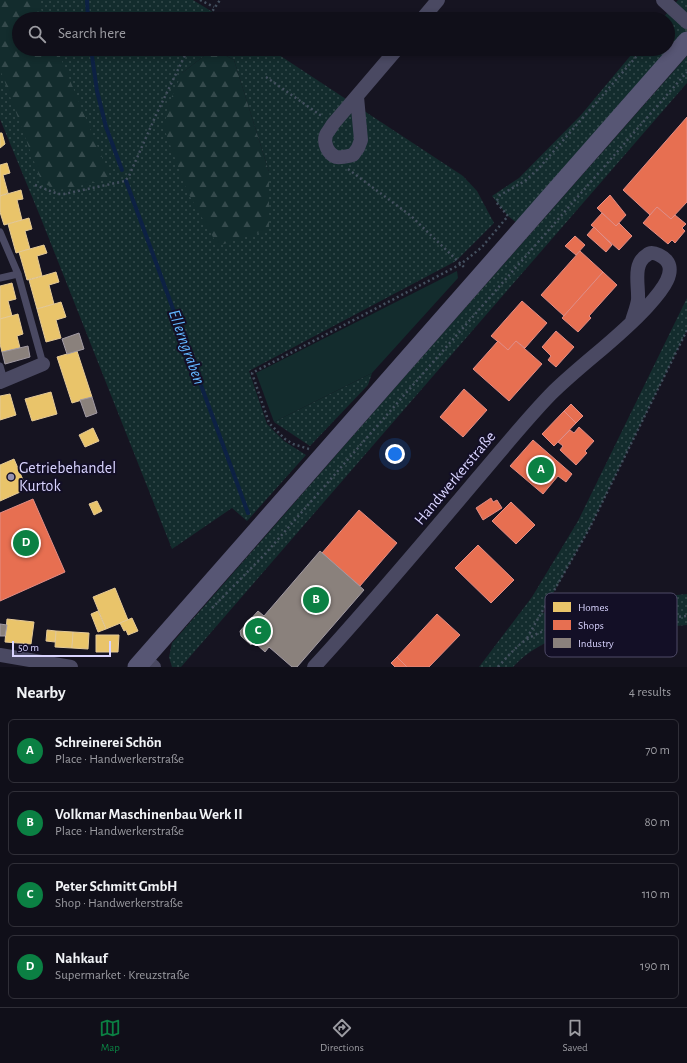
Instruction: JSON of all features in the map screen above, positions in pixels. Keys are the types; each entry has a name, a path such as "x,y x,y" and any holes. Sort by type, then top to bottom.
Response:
{"main road":[{"path":"675,55 687,41"},
{"path":"145,664 231,560 674,56"}],"street":[{"path":"428,12 438,0"},
{"path":"664,0 687,22"},
{"path":"357,97 361,140 353,155 344,157 336,156 330,152 325,144 326,136 333,124 391,56"},
{"name":"Handwerkerstraße","path":"314,667 518,430 550,395 632,322"},
{"path":"2,381 43,364"},
{"path":"0,655 71,667"}],"lane":[{"path":"0,232 18,274 43,364"},
{"path":"0,278 18,274"},
{"path":"0,366 2,381"}],"path":[{"path":"200,0 214,7"},
{"path":"211,12 220,0"},
{"path":"35,185 58,194 64,194 124,181 129,176 185,56"},
{"path":"321,458 308,448 293,444 285,439 269,423 252,372 461,264 482,247 508,216 496,202 500,195 525,181 539,168 638,56"},
{"path":"211,608 266,553 687,72"},
{"path":"266,77 333,124"},
{"path":"344,157 348,169 412,216 492,295"},
{"path":"553,593 589,529 687,330"},
{"path":"498,667 527,638 545,606"},
{"path":"677,617 687,616"},
{"path":"527,638 545,631"}],"green space":[{"path":"0,0 193,0 213,12 12,12 12,56 204,56 182,73 269,172 234,60 227,56 281,56 463,176 477,191 494,223 456,261 249,371 267,424 284,441 306,455 247,521 232,508 172,549 0,119"},
{"path":"0,0 37,0 42,12 12,12 12,56 60,56 111,179 59,190 42,183 0,69"},
{"path":"678,0 687,0 687,40 675,54 675,12 668,12"},
{"path":"204,56 226,56 234,60 269,172 269,229 218,246 187,191 164,128 170,101 182,73"},
{"path":"630,56 673,56 522,227 508,216 492,196 519,178 581,115"},
{"path":"687,56 687,83 181,667 172,667 169,657 172,643"},
{"path":"457,271 458,278 372,373 274,422 256,373"},
{"path":"687,298 687,330 589,529 553,593 545,593 545,608 542,613 545,612 545,644 537,647 513,667 479,667 532,597 578,521"},
{"path":"372,373 368,385 310,446 274,422"},
{"path":"687,594 687,625 677,626 677,595"}],"building: Homes":[{"path":"0,133 2,133 5,144 0,148"},
{"path":"7,163 10,173 3,175 8,193 0,196 0,165"},
{"path":"21,190 23,199 17,200 22,220 4,225 0,212 0,196"},
{"path":"29,218 32,229 25,231 30,249 16,253 8,224"},
{"path":"44,245 47,253 37,256 42,276 27,280 19,252"},
{"path":"56,272 59,282 49,285 54,304 37,309 29,280"},
{"path":"12,283 16,299 8,301 12,316 0,319 0,286"},
{"path":"61,302 66,317 56,320 61,338 46,342 37,309"},
{"path":"18,314 23,334 17,336 20,348 2,352 0,344 0,319"},
{"path":"77,351 92,397 72,403 57,357"},
{"path":"51,392 57,414 32,421 25,399"},
{"path":"10,394 16,415 0,420 0,396"},
{"path":"93,428 99,441 85,447 79,435"},
{"name":"Getriebehandel Kurtok","path":"14,459 27,489 0,501 0,465"},
{"path":"97,501 102,511 94,515 89,504"},
{"path":"115,588 128,620 106,629 93,597"},
{"path":"98,611 106,629 98,632 91,614"},
{"path":"132,618 138,631 128,635 120,623"},
{"path":"7,619 34,622 31,644 5,642"},
{"path":"47,630 56,631 55,642 46,641"},
{"path":"56,631 73,632 72,648 55,647"},
{"path":"73,632 89,633 88,649 72,648"},
{"path":"96,635 119,635 118,652 96,652"}],"building: Shops":[{"path":"687,117 687,202 671,219 657,207 650,215 623,190"},
{"path":"610,195 626,215 616,226 597,208"},
{"path":"657,207 671,219 675,215 686,224 682,228 685,231 675,243 672,240 668,244 643,223"},
{"path":"602,213 616,226 619,223 632,236 619,250 591,225"},
{"path":"594,227 612,245 606,252 587,235"},
{"path":"575,236 585,245 576,255 565,246"},
{"path":"580,251 603,272 564,316 541,295"},
{"path":"603,272 617,285 589,316 591,318 578,332 562,318"},
{"path":"522,301 547,323 525,348 516,341 508,350 491,336"},
{"path":"556,331 574,347 556,367 548,360 551,356 542,347"},
{"path":"498,341 508,350 516,341 542,364 509,401 473,369"},
{"path":"464,389 487,410 463,437 440,417"},
{"path":"571,404 583,416 576,423 564,411"},
{"path":"564,411 576,423 554,446 542,434"},
{"path":"579,427 594,441 585,451 587,453 576,465 560,450 563,446 558,442 570,430 574,433"},
{"path":"533,440 572,474 566,482 558,476 543,494 510,466"},
{"path":"491,498 493,502 497,500 502,508 483,520 476,508"},
{"path":"33,499 65,572 0,601 0,513"},
{"path":"511,502 535,525 516,544 492,521"},
{"path":"359,510 397,543 360,586 322,553"},
{"path":"478,545 514,580 491,603 455,568"},
{"path":"437,614 460,635 429,667 407,667 397,657"},
{"path":"397,657 407,667 395,667 391,663"}],"building: Industry":[{"path":"79,333 84,349 67,354 62,339"},
{"path":"28,346 30,357 5,364 2,352"},
{"path":"92,397 97,413 86,417 80,400"},
{"path":"320,551 364,590 297,667 292,667 269,647 265,652 253,641 251,645 241,636 240,631 258,611 264,616"},
{"path":"0,624 7,625 5,636 0,636"}],"waterway":[{"name":"Ellerngraben","path":"87,0 88,12"},
{"name":"Ellerngraben","path":"92,56 97,91 106,127 122,170"},
{"name":"Ellerngraben","path":"126,181 248,513"}],"place":[{"name":"Schreinerei Schön","path":"541,470"},
{"name":"Getriebehandel Kurtok","path":"11,477"},
{"name":"Nahkauf","path":"26,543"},
{"name":"Volkmar Maschinenbau Werk II","path":"316,600"},
{"name":"Peter Schmitt GmbH","path":"258,631"}]}
